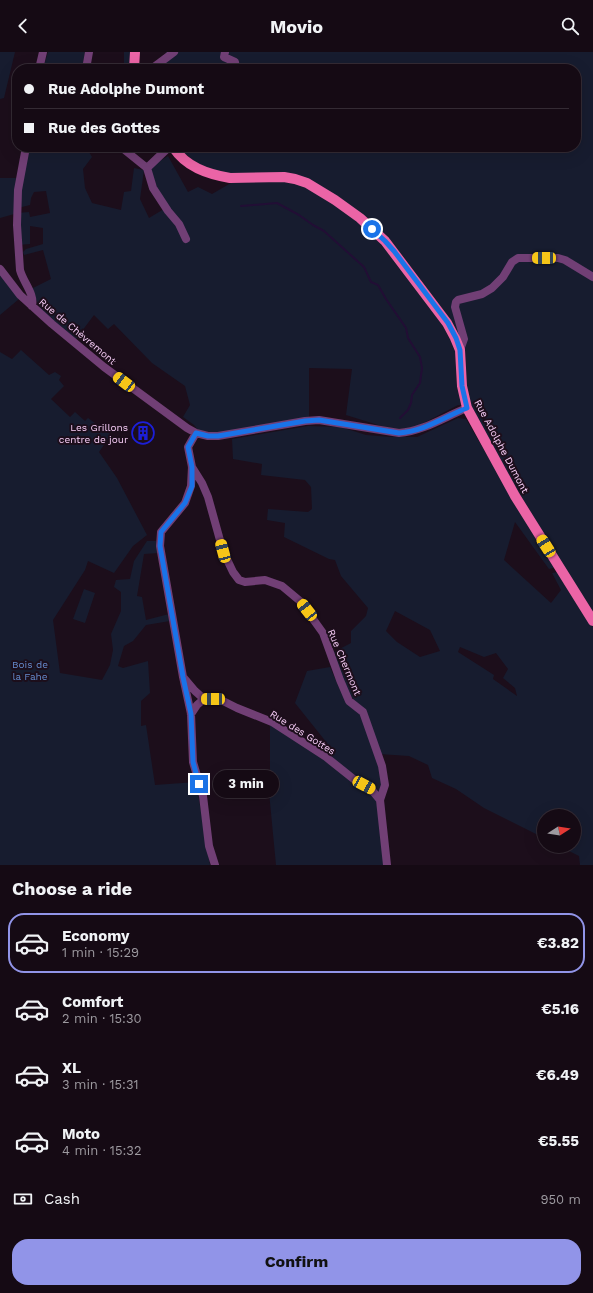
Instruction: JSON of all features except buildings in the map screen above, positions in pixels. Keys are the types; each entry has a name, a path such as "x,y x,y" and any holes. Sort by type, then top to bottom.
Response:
{"main road":[{"path":"134,64 135,52"},
{"name":"Rue Adolphe Dumont","path":"176,152 186,163 208,173 230,178 284,177 307,183 335,200 372,229 394,251 448,323 456,338 460,350 462,386 467,408 515,496 593,621"}],"street":[{"path":"40,64 43,52"},
{"path":"87,64 89,52"},
{"path":"158,64 174,52"},
{"path":"226,52 224,57 235,62 235,64"},
{"path":"25,152 18,190 17,225 20,270 32,296 32,306"},
{"path":"127,152 147,168 153,188 168,211 179,224 186,239"},
{"path":"147,168 164,152"},
{"path":"460,350 464,339 455,306 456,302 458,300 482,294 492,288 503,277 512,262 518,258 558,258 565,260 593,277"},
{"name":"Rue de Chèvremont","path":"0,269 20,295 52,324 104,367 178,422 196,433 208,436 218,436 305,421 319,420 399,433 411,432 420,430 467,408"},
{"path":"196,433 188,447 192,467 192,486 185,503 161,532 160,546 191,714 193,762 203,796 210,846 216,865"},
{"name":"Rue Chermont","path":"192,467 208,496 223,551 233,572 239,580 245,582 265,580 282,586 300,601 323,633 349,701 362,712 382,766 384,785 380,800"},
{"path":"183,677 204,699 191,714"},
{"name":"Rue des Gottes","path":"204,699 221,700 236,708 272,722 326,757 356,781 371,789 380,800"},
{"path":"380,800 387,865"}],"green space":[{"path":"0,52 15,52 4,98 0,99"},
{"path":"48,52 85,52 83,64 44,64"},
{"path":"124,52 130,52 130,64 124,64"},
{"path":"166,52 593,52 593,616 468,408 468,405 458,405 416,427 391,429 346,415 352,369 309,368 309,418 216,433 198,430 183,417 190,405 185,386 152,363 114,324 108,329 94,315 76,339 41,310 31,289 51,279 43,250 24,255 23,252 26,249 43,244 43,228 30,226 30,244 18,245 17,213 29,212 30,217 50,213 46,191 34,192 30,205 18,208 26,152 89,152 92,157 83,169 85,188 92,203 121,210 124,192 131,191 134,168 144,170 140,199 149,218 164,209 150,167 168,156 188,192 198,187 212,194 231,183 200,166 183,152 581,152 581,64 164,64"},
{"path":"0,178 16,178 14,214 0,218"},
{"path":"0,275 19,299 0,315"},
{"name":"Bois de la Fahe","path":"21,350 49,375 55,372 61,376 59,380 64,386 51,399 70,417 75,412 85,421 88,418 110,434 99,452 117,478 147,535 133,546 114,573 88,561 85,570 53,620 60,673 102,680 110,665 113,650 111,634 121,611 121,592 114,587 116,580 130,579 134,561 147,541 156,541 158,553 144,554 137,596 142,597 146,620 169,614 170,621 146,625 133,641 124,646 118,666 123,668 148,661 150,693 141,701 141,726 146,725 155,785 196,782 210,865 0,865 0,352 12,359"},
{"path":"458,418 466,419 507,489 556,567 549,569 515,522 504,560 551,603 561,590 552,573 558,572 593,627 593,865 580,865 579,856 573,853 581,853 581,809 537,809 537,834 484,808 456,789 432,778 428,765 409,756 379,754 383,787 379,794 331,758 331,748 295,703 307,671 330,667 341,692 358,705 345,688 336,666 334,652 351,643 351,631 366,616 368,608 341,576 335,560 329,559 284,537 285,523 267,520 268,509 308,512 312,509 311,487 305,480 261,475 262,464 233,459 232,439 308,426 341,427 366,435 417,437","holes":["395,611 430,630 440,651 420,657 397,642 386,631","460,647 484,657 496,653 508,669 503,678 515,688 517,696 493,679 494,675 458,652"]},
{"path":"84,589 95,593 85,623 73,619"},
{"path":"270,724 326,758 376,798 385,865 276,865 269,792 261,792 261,786 270,784"}],"waterway":[{"path":"241,206 277,203 299,215 324,231 364,267 371,282 378,285 406,328 408,338 420,357 422,368 420,383 412,395 408,410 400,418"}],"place":[{"name":"Les Grillons centre de jour","path":"143,433"}],"route":[{"path":"199,784 193,762 191,714 160,546 161,532 185,503 192,486 192,467 188,447 191,440 196,433 208,436 218,436 305,421 319,420 399,433 411,432 420,430 467,408 462,386 460,350 456,338 448,323 394,251 372,229"}]}
